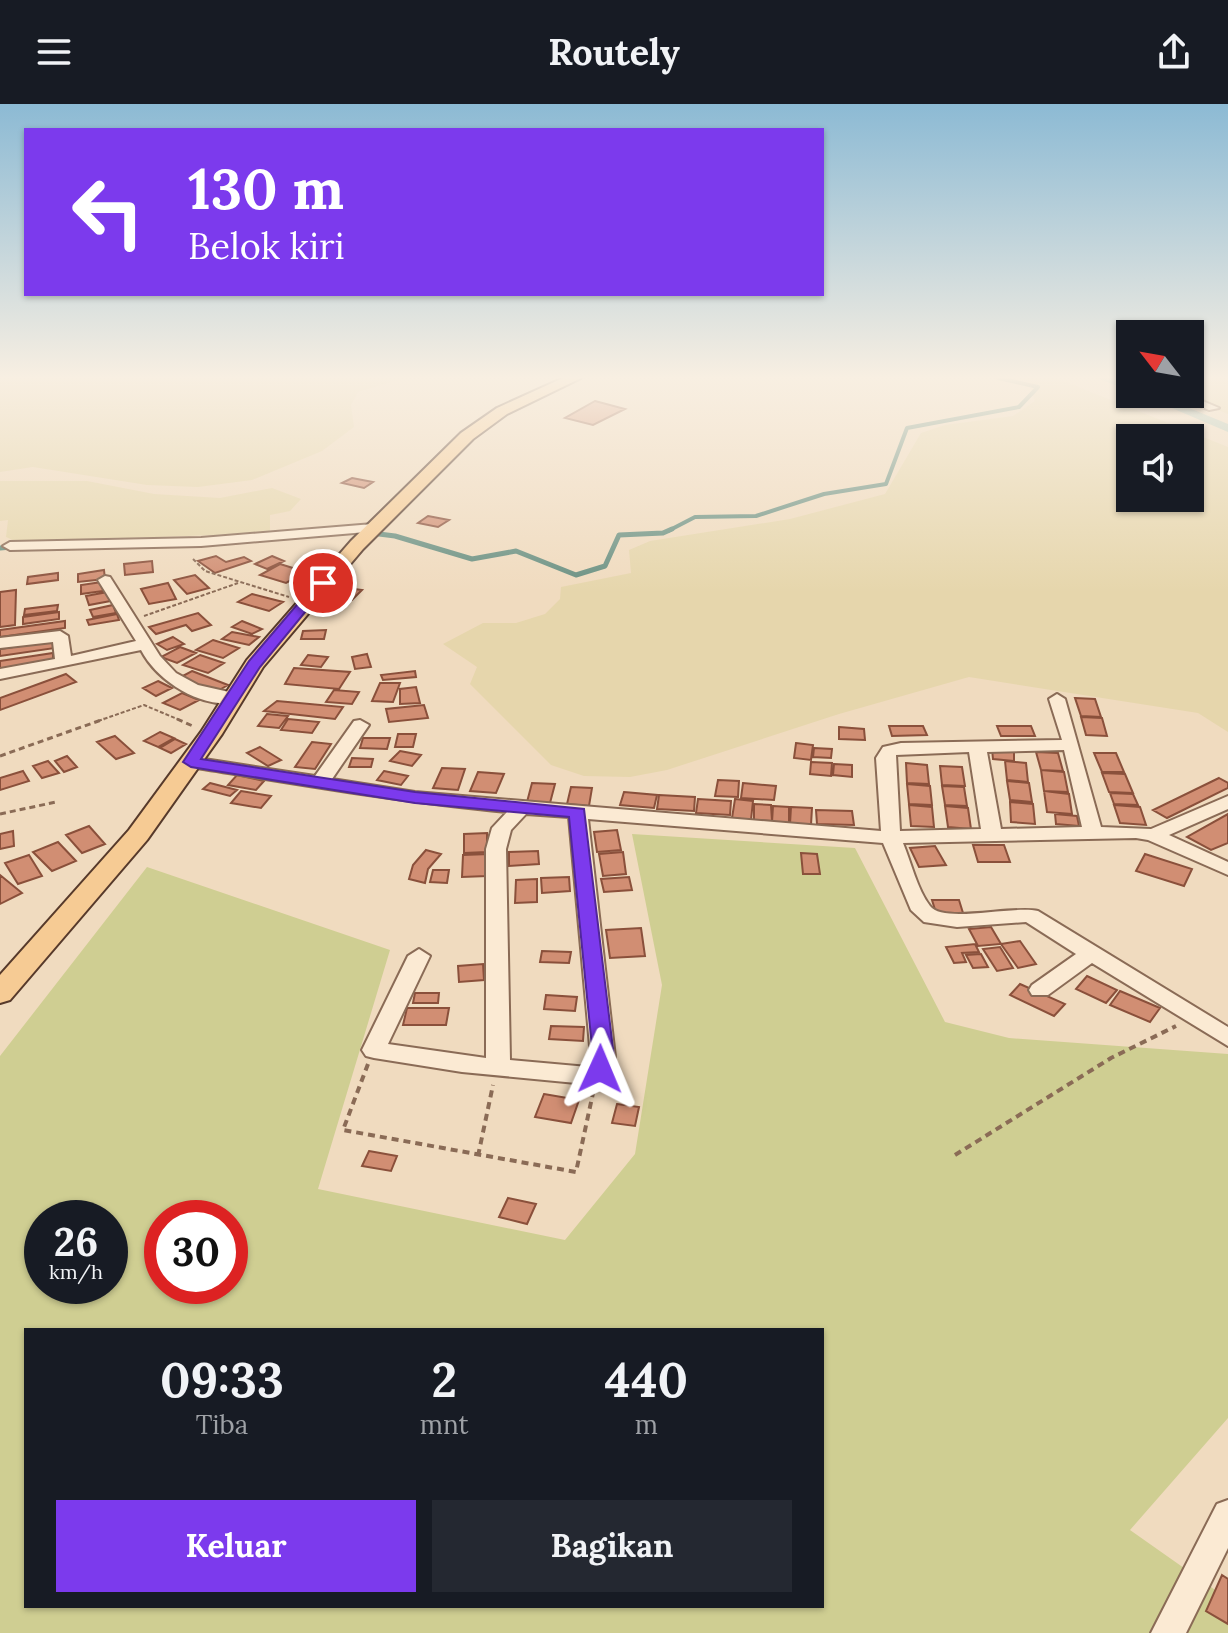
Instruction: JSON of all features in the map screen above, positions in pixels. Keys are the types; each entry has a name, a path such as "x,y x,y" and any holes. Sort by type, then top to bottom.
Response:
{"main road":[{"path":"0,993 110,870 211,734 254,664 305,602 367,535 457,449"}],"street":[{"path":"10,546 367,535"},
{"path":"105,580 132,619 156,664 169,679 190,689 232,698"},
{"path":"0,643 60,636 64,662"},
{"path":"0,674 146,644"},
{"path":"1057,699 1072,745 1093,832"},
{"path":"319,784 360,725"},
{"path":"1072,745 901,748 887,753 884,761 891,837 921,910 933,919 1023,914 1039,920 1228,1038"},
{"path":"977,747 992,835"},
{"path":"191,762 319,784 521,808 821,834 891,837 1119,831 1153,835 1228,869"},
{"path":"1153,835 1228,802"},
{"path":"498,1066 496,849 502,828 521,808"},
{"path":"419,956 374,1050 462,1064 597,1076 603,1057 578,812"},
{"path":"1040,990 1092,953"},
{"path":"1168,1633 1228,1515"}],"path":[{"path":"193,559 205,571 305,602"},
{"path":"132,619 168,610 241,582"},
{"path":"0,756 144,705 211,734"},
{"path":"0,814 56,802"},
{"path":"955,1155 1111,1058 1194,1017"},
{"path":"374,1050 343,1130 576,1172 597,1076"},
{"path":"478,1156 498,1066"}],"shaded area":[{"path":"0,449 324,449 252,480 198,487 147,485 33,467 0,472"},
{"path":"911,449 1116,449 1116,512 1204,512 1204,449 1228,449 1228,732 1198,713 969,677 839,714 667,770 630,777 584,776 551,765 470,684 477,667 443,644 483,623 516,623 545,614 560,599 561,587 631,573 629,550 650,541 790,519 885,494"},
{"path":"0,481 87,481 154,494 220,498 272,488 301,499 290,511 270,515 270,533 17,542 6,537 8,520 0,521"},
{"path":"632,834 855,848 945,1022 1009,1038 1228,1054 1228,1418 1130,1530 1228,1599 1228,1633 0,1633 0,1056 147,867 390,950 318,1189 565,1240 635,1154 662,985"}],"building":[{"path":"352,478 373,482 364,488 342,483"},
{"path":"428,516 449,520 438,527 418,523"},
{"path":"216,556 226,562 244,557 251,561 215,573 198,561"},
{"path":"272,556 284,561 267,569 255,564"},
{"path":"152,561 153,572 125,575 124,564"},
{"path":"280,564 306,572 286,583 260,575"},
{"path":"104,570 105,579 78,582 78,574"},
{"path":"58,573 58,580 27,584 28,577"},
{"path":"195,575 209,588 187,594 174,580"},
{"path":"102,582 103,591 81,594 81,585"},
{"path":"168,583 176,599 149,604 141,589"},
{"path":"346,588 362,590 352,600 337,597"},
{"path":"16,590 15,625 0,627 0,592"},
{"path":"113,591 116,600 89,605 86,596"},
{"path":"252,594 283,602 269,611 238,602"},
{"path":"58,605 57,611 24,615 25,609"},
{"path":"113,605 116,613 93,617 90,610"},
{"path":"59,612 59,619 23,624 23,617"},
{"path":"198,613 211,625 192,631 186,625 156,634 149,627"},
{"path":"117,614 119,620 89,625 87,620"},
{"path":"65,621 65,628 0,637 0,630"},
{"path":"242,621 262,629 252,634 232,627"},
{"path":"326,630 324,639 301,639 303,631"},
{"path":"232,632 259,637 249,645 222,639"},
{"path":"173,637 184,644 167,650 157,644"},
{"path":"213,640 239,648 223,658 196,650"},
{"path":"54,641 55,648 0,656 0,649"},
{"path":"180,647 196,653 177,663 161,657"},
{"path":"53,653 53,662 0,670 0,661"},
{"path":"367,654 371,667 355,669 352,657"},
{"path":"200,655 224,663 208,673 183,665"},
{"path":"308,655 328,657 321,667 301,665"},
{"path":"294,668 350,672 339,689 285,684"},
{"path":"192,671 228,685 214,693 179,678"},
{"path":"415,671 416,677 383,680 381,675"},
{"path":"66,674 76,682 0,710 0,698"},
{"path":"158,681 172,688 156,696 143,688"},
{"path":"380,683 400,683 393,702 372,701"},
{"path":"416,687 420,703 400,704 400,689"},
{"path":"334,690 359,692 352,704 326,702"},
{"path":"182,693 199,700 180,710 163,703"},
{"path":"1075,698 1095,699 1101,717 1081,716"},
{"path":"277,701 343,707 335,719 264,711"},
{"path":"424,705 428,718 389,722 386,709"},
{"path":"267,714 288,716 279,728 258,726"},
{"path":"1081,717 1102,718 1107,736 1086,735"},
{"path":"288,719 319,722 312,733 281,730"},
{"path":"889,726 923,726 927,735 892,736"},
{"path":"997,726 1031,726 1035,736 1001,736"},
{"path":"839,727 864,729 865,740 839,739"},
{"path":"160,732 174,738 158,747 144,741"},
{"path":"398,734 416,734 413,747 395,747"},
{"path":"115,736 134,753 116,759 97,742"},
{"path":"363,738 390,738 387,749 360,748"},
{"path":"175,739 186,744 171,753 160,748"},
{"path":"312,742 331,744 315,769 295,767"},
{"path":"796,743 813,745 811,760 794,758"},
{"path":"260,747 281,760 268,766 247,753"},
{"path":"814,748 832,749 831,758 813,757"},
{"path":"992,749 1014,751 1014,761 993,759"},
{"path":"400,751 421,755 412,766 390,761"},
{"path":"1036,752 1058,753 1063,771 1041,770"},
{"path":"1094,753 1116,753 1124,772 1102,772"},
{"path":"67,756 77,767 64,772 55,761"},
{"path":"352,758 373,759 371,767 349,767"},
{"path":"48,761 59,773 42,778 33,766"},
{"path":"1005,761 1026,763 1028,782 1007,780"},
{"path":"811,762 832,763 831,776 810,774"},
{"path":"906,763 927,765 929,784 907,783"},
{"path":"834,764 852,765 852,777 833,775"},
{"path":"940,766 962,767 965,786 942,785"},
{"path":"442,768 465,769 458,790 433,788"},
{"path":"1041,770 1064,772 1068,792 1044,791"},
{"path":"23,771 29,781 0,790 0,778"},
{"path":"384,771 408,776 401,785 377,780"},
{"path":"478,772 504,774 496,793 470,791"},
{"path":"1102,773 1125,774 1133,793 1109,792"},
{"path":"237,775 264,781 256,790 228,785"},
{"path":"1219,778 1228,783 1228,788 1167,818 1153,810"},
{"path":"718,780 739,781 738,797 715,796"},
{"path":"1007,781 1029,783 1032,802 1010,800"},
{"path":"210,783 237,790 230,796 203,789"},
{"path":"532,783 555,784 550,803 527,802"},
{"path":"743,783 776,786 774,800 741,798"},
{"path":"907,784 930,786 932,805 909,804"},
{"path":"942,786 964,787 967,806 945,805"},
{"path":"571,787 592,788 589,806 567,804"},
{"path":"241,791 271,796 261,808 231,803"},
{"path":"1044,791 1069,794 1072,814 1047,812"},
{"path":"624,792 657,795 654,808 620,805"},
{"path":"1110,793 1133,794 1138,805 1114,804"},
{"path":"659,795 695,797 694,811 657,809"},
{"path":"698,799 731,801 730,815 696,813"},
{"path":"735,799 753,801 751,820 732,818"},
{"path":"1010,802 1033,804 1035,824 1011,822"},
{"path":"754,804 771,805 772,821 754,820"},
{"path":"909,805 932,807 934,827 911,826"},
{"path":"1114,805 1140,807 1146,825 1120,823"},
{"path":"773,806 789,807 789,823 772,822"},
{"path":"945,806 968,808 971,829 948,827"},
{"path":"791,807 812,808 811,825 790,824"},
{"path":"816,810 852,811 854,825 817,824"},
{"path":"1055,814 1077,816 1079,826 1056,824"},
{"path":"1228,814 1228,843 1211,850 1187,837"},
{"path":"89,826 105,844 82,853 66,835"},
{"path":"617,830 621,850 597,852 594,832"},
{"path":"13,831 14,846 0,849 0,834"},
{"path":"487,833 487,852 464,853 464,834"},
{"path":"58,842 76,861 52,871 33,852"},
{"path":"973,845 1004,845 1010,862 978,862"},
{"path":"935,846 946,865 919,867 910,848"},
{"path":"426,850 441,854 428,869 425,883 409,879 413,865"},
{"path":"538,851 539,864 509,866 509,852"},
{"path":"623,852 626,874 603,876 599,854"},
{"path":"801,853 817,854 820,874 803,874"},
{"path":"489,854 487,876 462,877 463,855"},
{"path":"1145,854 1192,869 1184,886 1136,871"},
{"path":"29,855 42,876 18,884 5,863"},
{"path":"433,870 449,870 447,883 430,882"},
{"path":"0,875 22,893 0,904"},
{"path":"569,877 570,891 542,893 541,878"},
{"path":"629,877 632,890 604,892 601,879"},
{"path":"537,879 537,902 515,903 516,880"},
{"path":"932,900 959,900 963,913 936,913"},
{"path":"991,927 1001,944 978,946 969,929"},
{"path":"641,928 645,956 610,958 606,930"},
{"path":"1020,941 1036,964 1018,968 1001,944"},
{"path":"975,944 979,952 962,953 966,962 954,963 946,947"},
{"path":"1000,947 1013,968 997,971 983,949"},
{"path":"542,951 571,952 569,963 540,962"},
{"path":"981,954 988,967 973,968 966,955"},
{"path":"483,964 484,980 459,982 458,966"},
{"path":"1087,976 1117,990 1106,1003 1076,989"},
{"path":"1020,984 1065,1004 1054,1016 1010,995"},
{"path":"1120,991 1160,1008 1150,1022 1110,1005"},
{"path":"415,993 439,993 438,1003 413,1003"},
{"path":"546,995 577,997 575,1011 544,1009"},
{"path":"407,1008 449,1008 446,1025 403,1025"},
{"path":"551,1026 584,1027 583,1041 549,1039"},
{"path":"544,1094 579,1100 571,1123 535,1117"},
{"path":"617,1104 639,1107 635,1126 612,1123"},
{"path":"369,1151 397,1156 391,1171 362,1166"},
{"path":"508,1198 536,1204 527,1224 499,1217"},
{"path":"1222,1575 1228,1579 1228,1624 1206,1611"}],"waterway":[{"path":"671,529 695,517 756,516 824,494 886,484 899,449"},
{"path":"371,533 395,536 472,559 516,551 576,575 605,566 619,535 663,533 671,529"},
{"path":"0,548 12,547"}],"route":[{"path":"323,583 254,664 191,762 415,798 578,812 603,1057 600,1069"}]}
